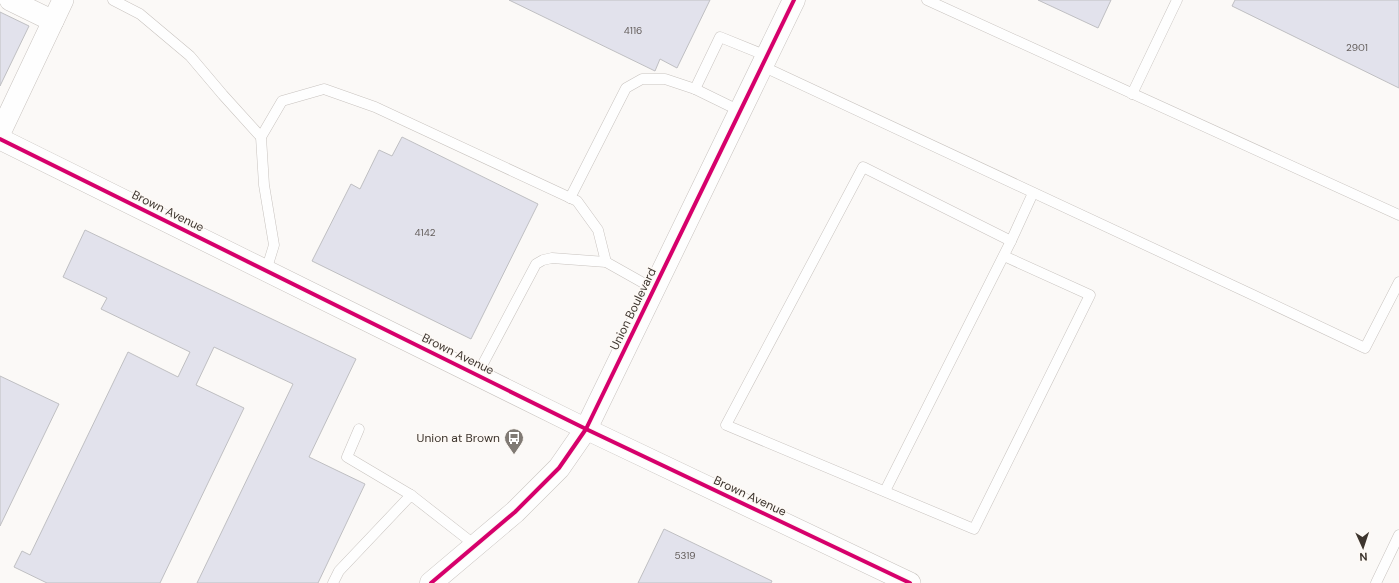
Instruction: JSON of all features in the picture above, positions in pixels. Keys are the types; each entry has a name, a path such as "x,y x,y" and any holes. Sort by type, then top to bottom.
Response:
{"main road":[{"name":"Union Boulevard","path":"430,583 515,512 559,468 586,429 794,0"}],"street":[{"path":"10,0 53,21"},
{"path":"0,133 63,0"},
{"name":"Brown Avenue","path":"0,139 884,577 910,583"}],"lane":[{"path":"113,0 140,14 190,56 261,137"},
{"path":"927,0 1399,215"},
{"path":"1132,94 1177,0"},
{"path":"695,89 720,37 764,61 1033,193 1365,348 1399,282"},
{"path":"570,198 626,88 642,79 665,79 695,89 740,111"},
{"path":"266,271 274,245 264,185 261,137 282,101 324,89 375,107 577,201 598,230 606,262"},
{"path":"1004,256 1090,295 974,529 726,424 863,167 1011,241"},
{"path":"885,491 1004,256 1033,193"},
{"path":"477,375 536,264 543,260 552,258 606,262 654,289"},
{"path":"359,429 347,457 411,495 475,545"},
{"path":"333,583 339,571 411,495"},
{"path":"1376,583 1399,535"}],"building":[{"path":"509,0 710,0 677,68 660,59 655,71"},
{"path":"1038,0 1111,0 1098,28"},
{"path":"1235,0 1399,0 1399,88 1232,6"},
{"path":"0,12 29,26 0,86"},
{"path":"402,137 538,204 471,339 312,261 351,184 360,189 379,150 392,156"},
{"path":"85,230 356,359 309,457 365,484 318,583 197,583 293,384 214,347 196,385 244,408 160,583 47,583 14,567 22,551 30,555 128,352 178,377 190,352 101,309 107,298 63,277"},
{"path":"0,376 59,404 0,526"},
{"path":"664,529 772,581 771,583 638,583"}],"cycle path":[{"path":"431,583 515,512 559,468 586,429 794,0"},
{"path":"0,139 586,429 910,583"}],"place":[{"name":"Union at Brown","path":"514,455"}]}
